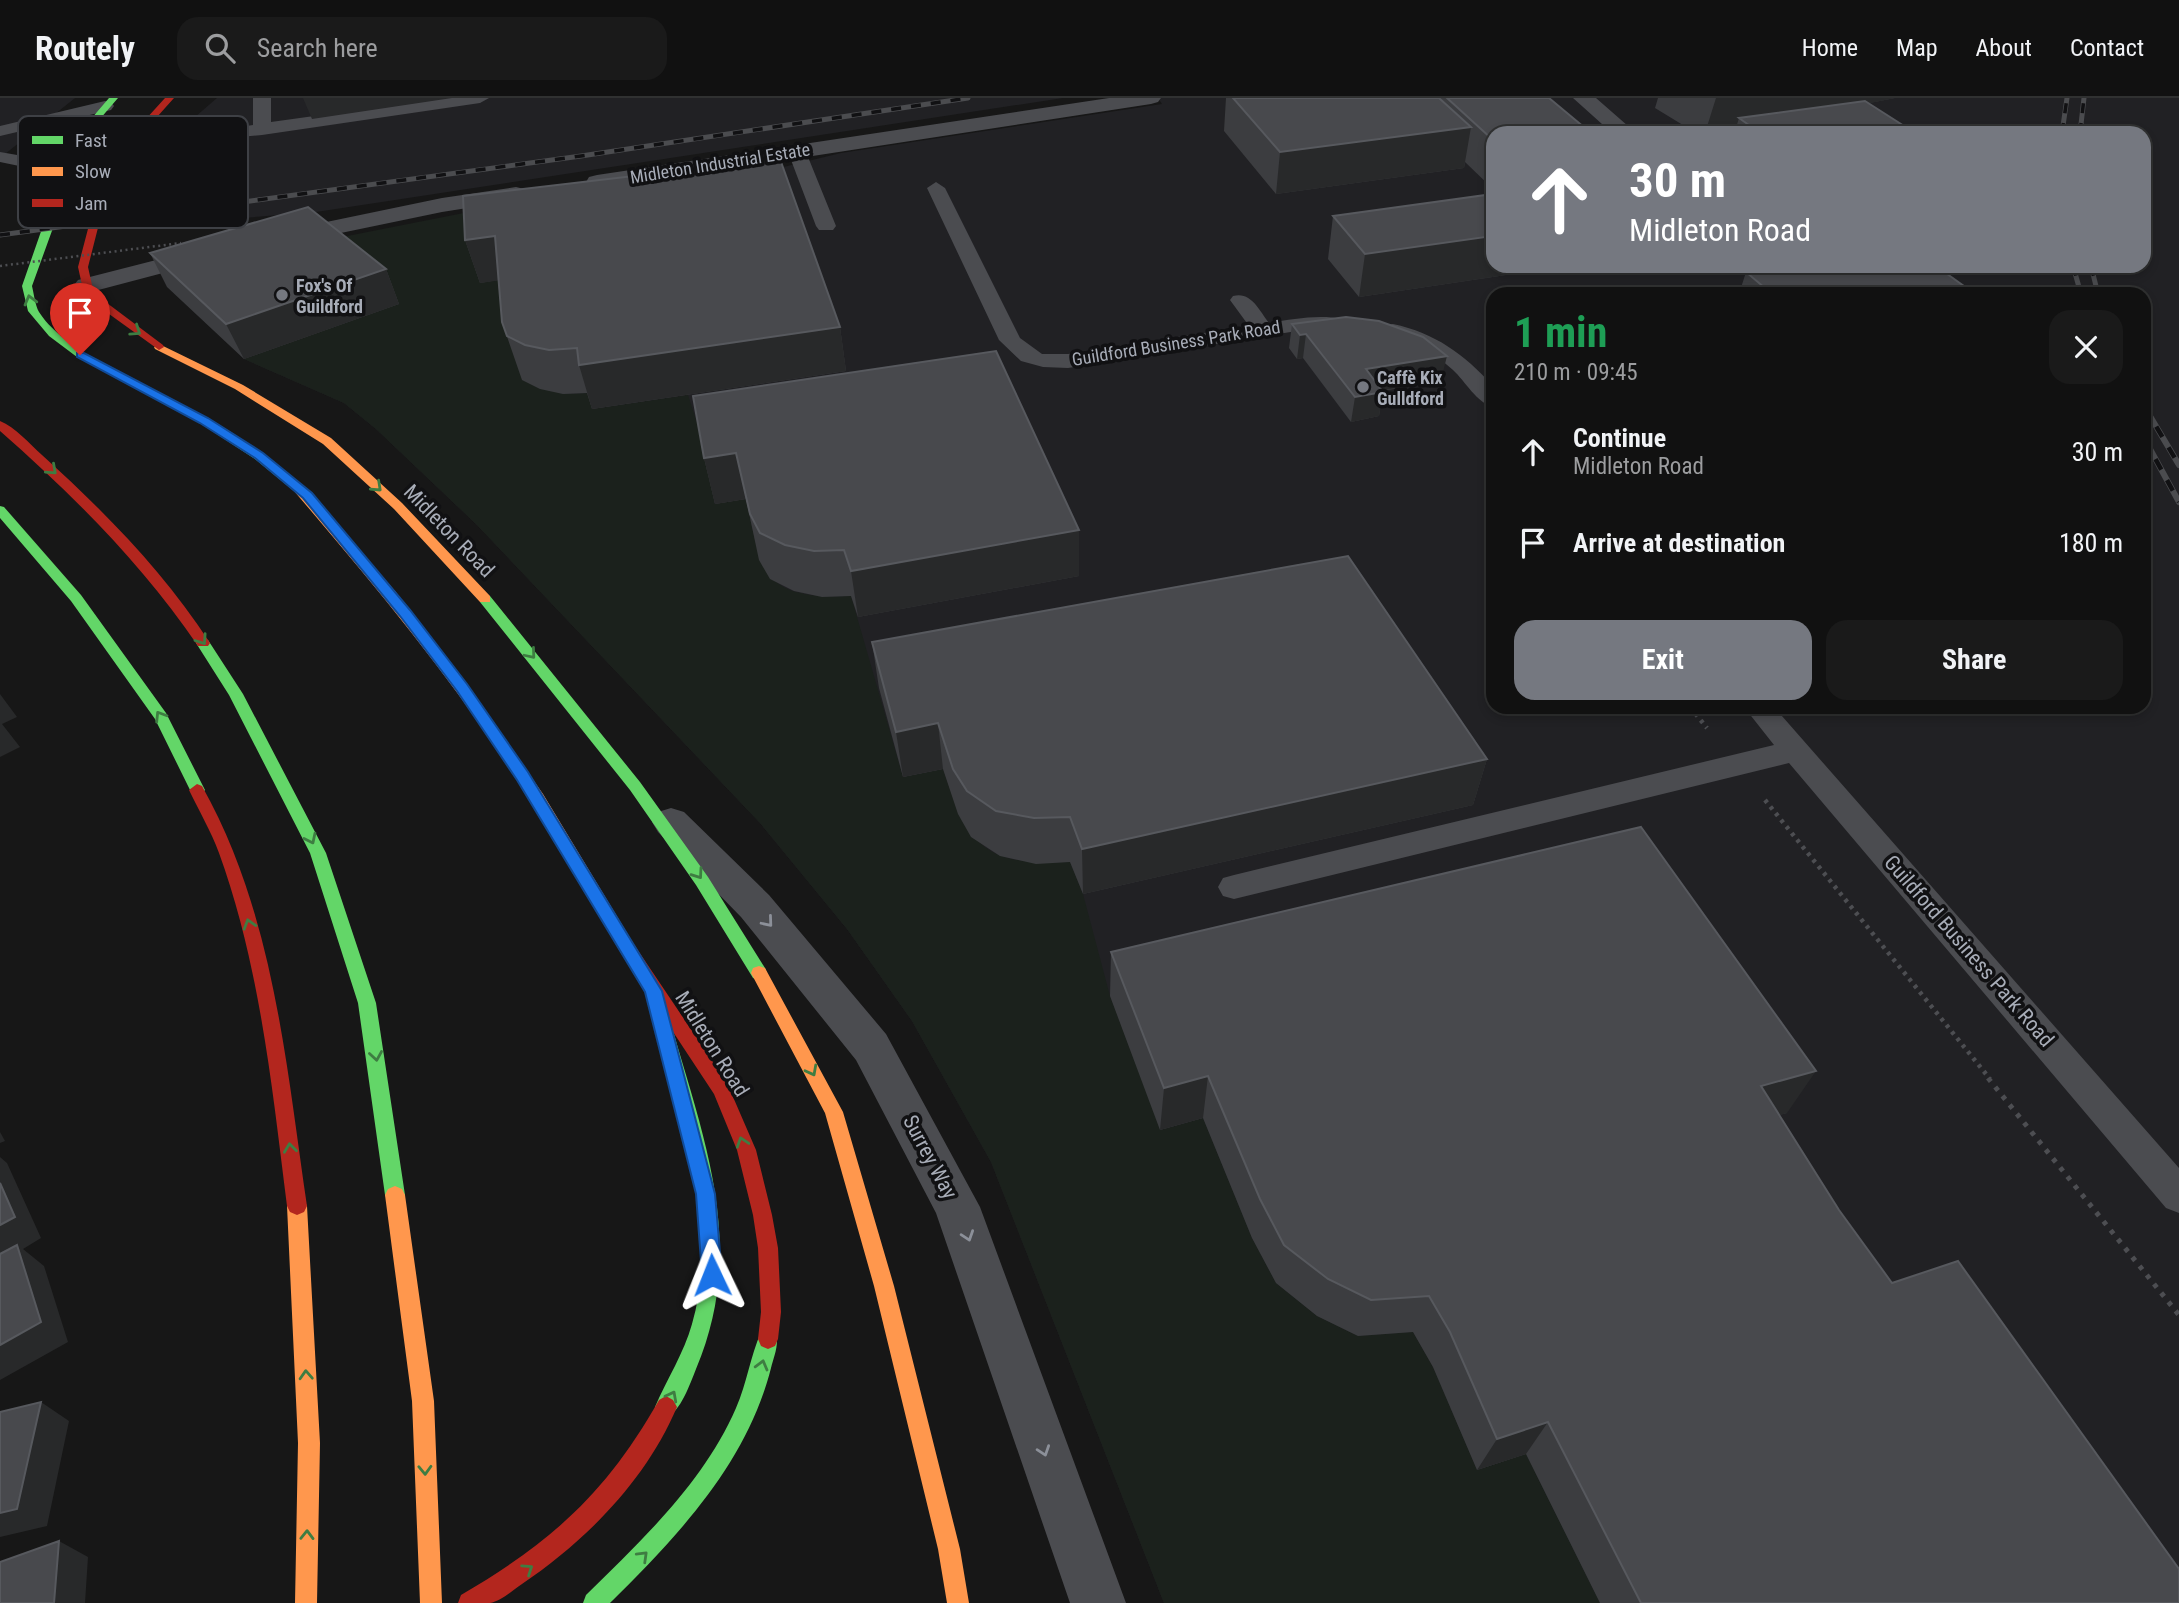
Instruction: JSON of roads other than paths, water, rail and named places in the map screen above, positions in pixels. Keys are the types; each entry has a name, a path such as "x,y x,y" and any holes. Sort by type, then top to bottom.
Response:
{"main road":[{"path":"154,116 170,98"},
{"name":"Midleton Road","path":"97,116 109,102"},
{"name":"Midleton Road","path":"47,228 27,286 33,310 42,323 80,355 204,421 259,456 307,495 390,594 462,688 538,798 653,991 724,1095 738,1128 768,1244 772,1282 771,1322 763,1365 747,1410 702,1488 662,1537 594,1603"},
{"path":"87,285 83,267 91,228"},
{"name":"Midleton Road","path":"87,285 94,299 154,344 239,387 327,441 398,506 466,575 635,786 702,881 764,979 834,1112 884,1286 949,1549 958,1603"},
{"path":"0,425 55,471 145,564 177,602 236,694 318,853 367,1003 422,1401 431,1603"},
{"path":"0,510 76,598 161,717 227,852 254,941 286,1121 298,1216 309,1443 306,1603"},
{"path":"468,1603 529,1569 586,1518 655,1427 690,1359 702,1325 712,1275 705,1194 653,991"}],"street":[{"name":"Midleton Industrial Estate","path":"579,184 1151,98"},
{"path":"1583,98 1617,126"},
{"path":"265,242 442,205 538,191"},
{"path":"87,285 179,259 228,249"},
{"name":"Surrey Way","path":"635,786 755,906 871,1047 957,1206 1098,1603"}],"lane":[{"path":"261,98 262,130"},
{"path":"248,132 480,98"},
{"path":"56,116 109,102"},
{"path":"0,131 18,126"},
{"path":"797,152 826,226"},
{"path":"0,157 18,160"},
{"name":"Guildford Business Park Road","path":"936,188 1010,340 1021,353 1044,362 1068,361 1297,325 1352,323"},
{"path":"1240,300 1263,330"},
{"path":"1375,327 1409,333 1444,351 1472,374 1486,391"},
{"name":"Guildford Business Park Road","path":"1764,714 2179,1196"},
{"path":"1234,887 1797,750"}],"railway":[{"path":"248,201 581,156 968,98"},
{"path":"2063,126 2067,98"},
{"path":"2081,126 2084,98"},
{"path":"0,235 51,228"},
{"path":"2075,273 2079,287"},
{"path":"2093,273 2096,287"},
{"path":"2151,418 2179,465"},
{"path":"2151,451 2179,502"}],"place":[{"name":"Fox's Of Guildford","path":"282,295"},
{"name":"Caffè Kix Gulldford","path":"1363,387"}]}
